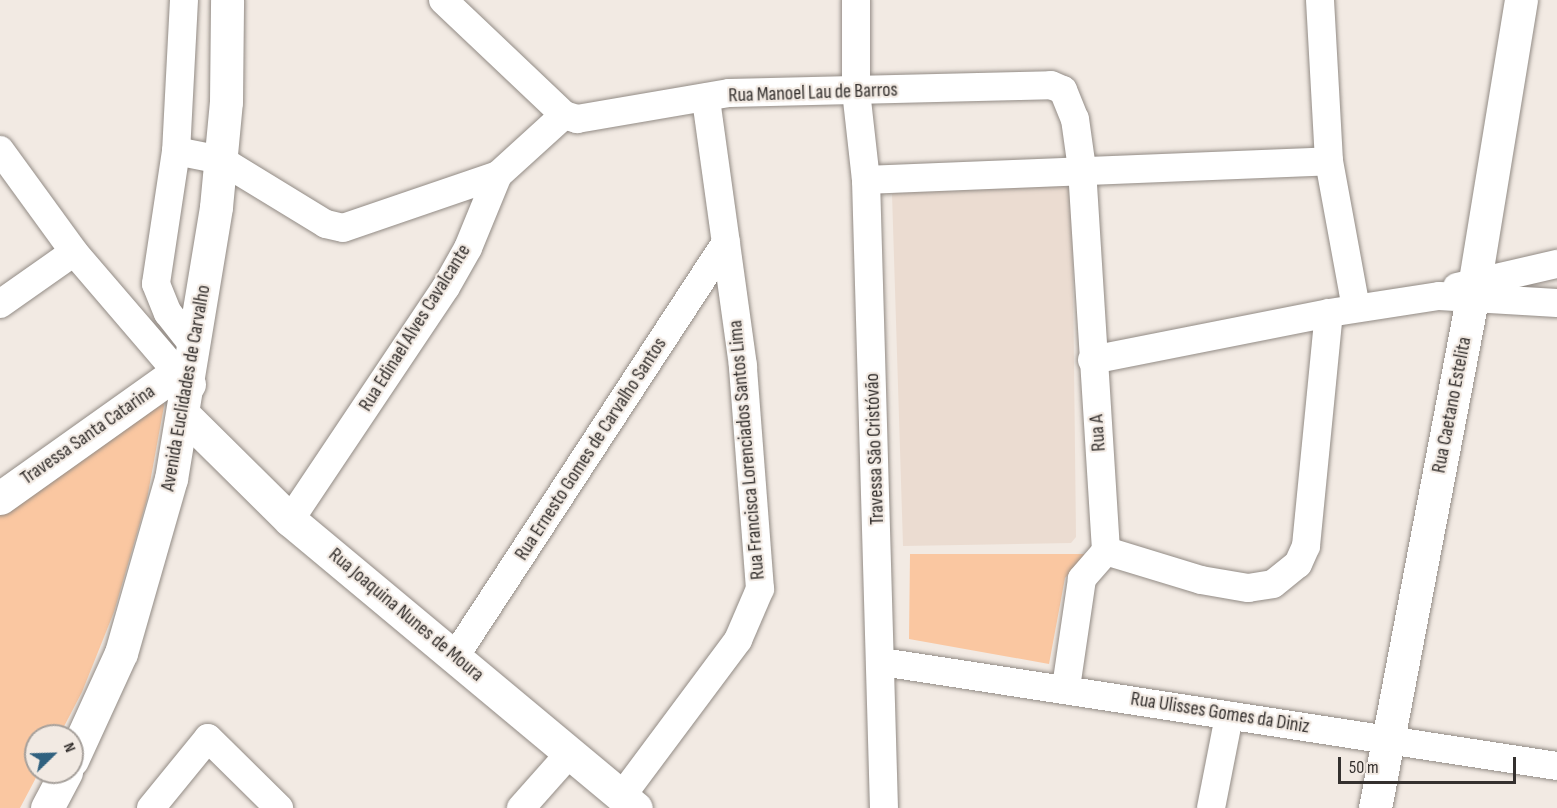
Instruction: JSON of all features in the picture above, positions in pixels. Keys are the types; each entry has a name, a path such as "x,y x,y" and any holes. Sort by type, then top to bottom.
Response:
{"main road":[{"name":"Rua Caetano Estelita","path":"1375,808 1473,290 1521,0"},
{"name":"Avenida Euclidades de Carvalho","path":"84,734 121,653 144,583 171,479 221,160 228,16"},
{"name":"Travessa Santa Catarina","path":"0,498 186,379"},
{"name":"Rua Joaquina Nunes de Moura","path":"186,379 290,520 456,655 569,754 629,802"},
{"path":"47,808 60,784"}],"street":[{"path":"184,0 176,151 156,284 168,313 186,379"},
{"path":"443,0 564,115"},
{"name":"Travessa São Cristóvão","path":"856,0 856,92 867,180 882,662 884,808"},
{"path":"1066,687 1082,579 1106,551 1201,580 1248,588 1273,584 1298,564 1306,546 1343,310 1329,161 1320,0"},
{"path":"184,33 228,16"},
{"name":"Rua Manoel Lau de Barros","path":"564,115 589,120 729,93 856,92 1052,85"},
{"name":"Rua A","path":"1052,85 1068,95 1082,169 1092,360 1106,551"},
{"name":"Rua Francisca Lorenciados Santos Lima","path":"629,802 738,640 760,589 743,366 706,98"},
{"name":"Rua Edinael Alves Cavalcante","path":"290,520 446,287 468,248 498,175 564,115"},
{"path":"0,150 74,252 186,379"},
{"path":"176,151 221,160 326,224 343,228 498,175"},
{"path":"867,180 1082,169 1329,161"},
{"name":"Rua Ernesto Gomes de Carvalho Santos","path":"456,655 726,242"},
{"path":"0,304 74,252"},
{"path":"1092,360 1343,310 1473,290 1557,264"},
{"path":"1473,290 1557,303"},
{"name":"Rua Ulisses Gomes da Diniz","path":"882,662 1066,687 1229,716 1557,766"},
{"path":"1211,808 1229,716"},
{"path":"151,808 208,738 279,808"},
{"path":"521,808 569,754"}],"shaded area":[{"path":"1062,185 1072,190 1076,537 1071,543 903,546 892,194 900,190"},
{"path":"161,392 164,406 147,499 114,612 82,692 65,724 24,724 24,784 33,784 20,808 0,808 0,512"},
{"path":"910,554 1086,554 1065,578 1049,664 909,639"}]}
